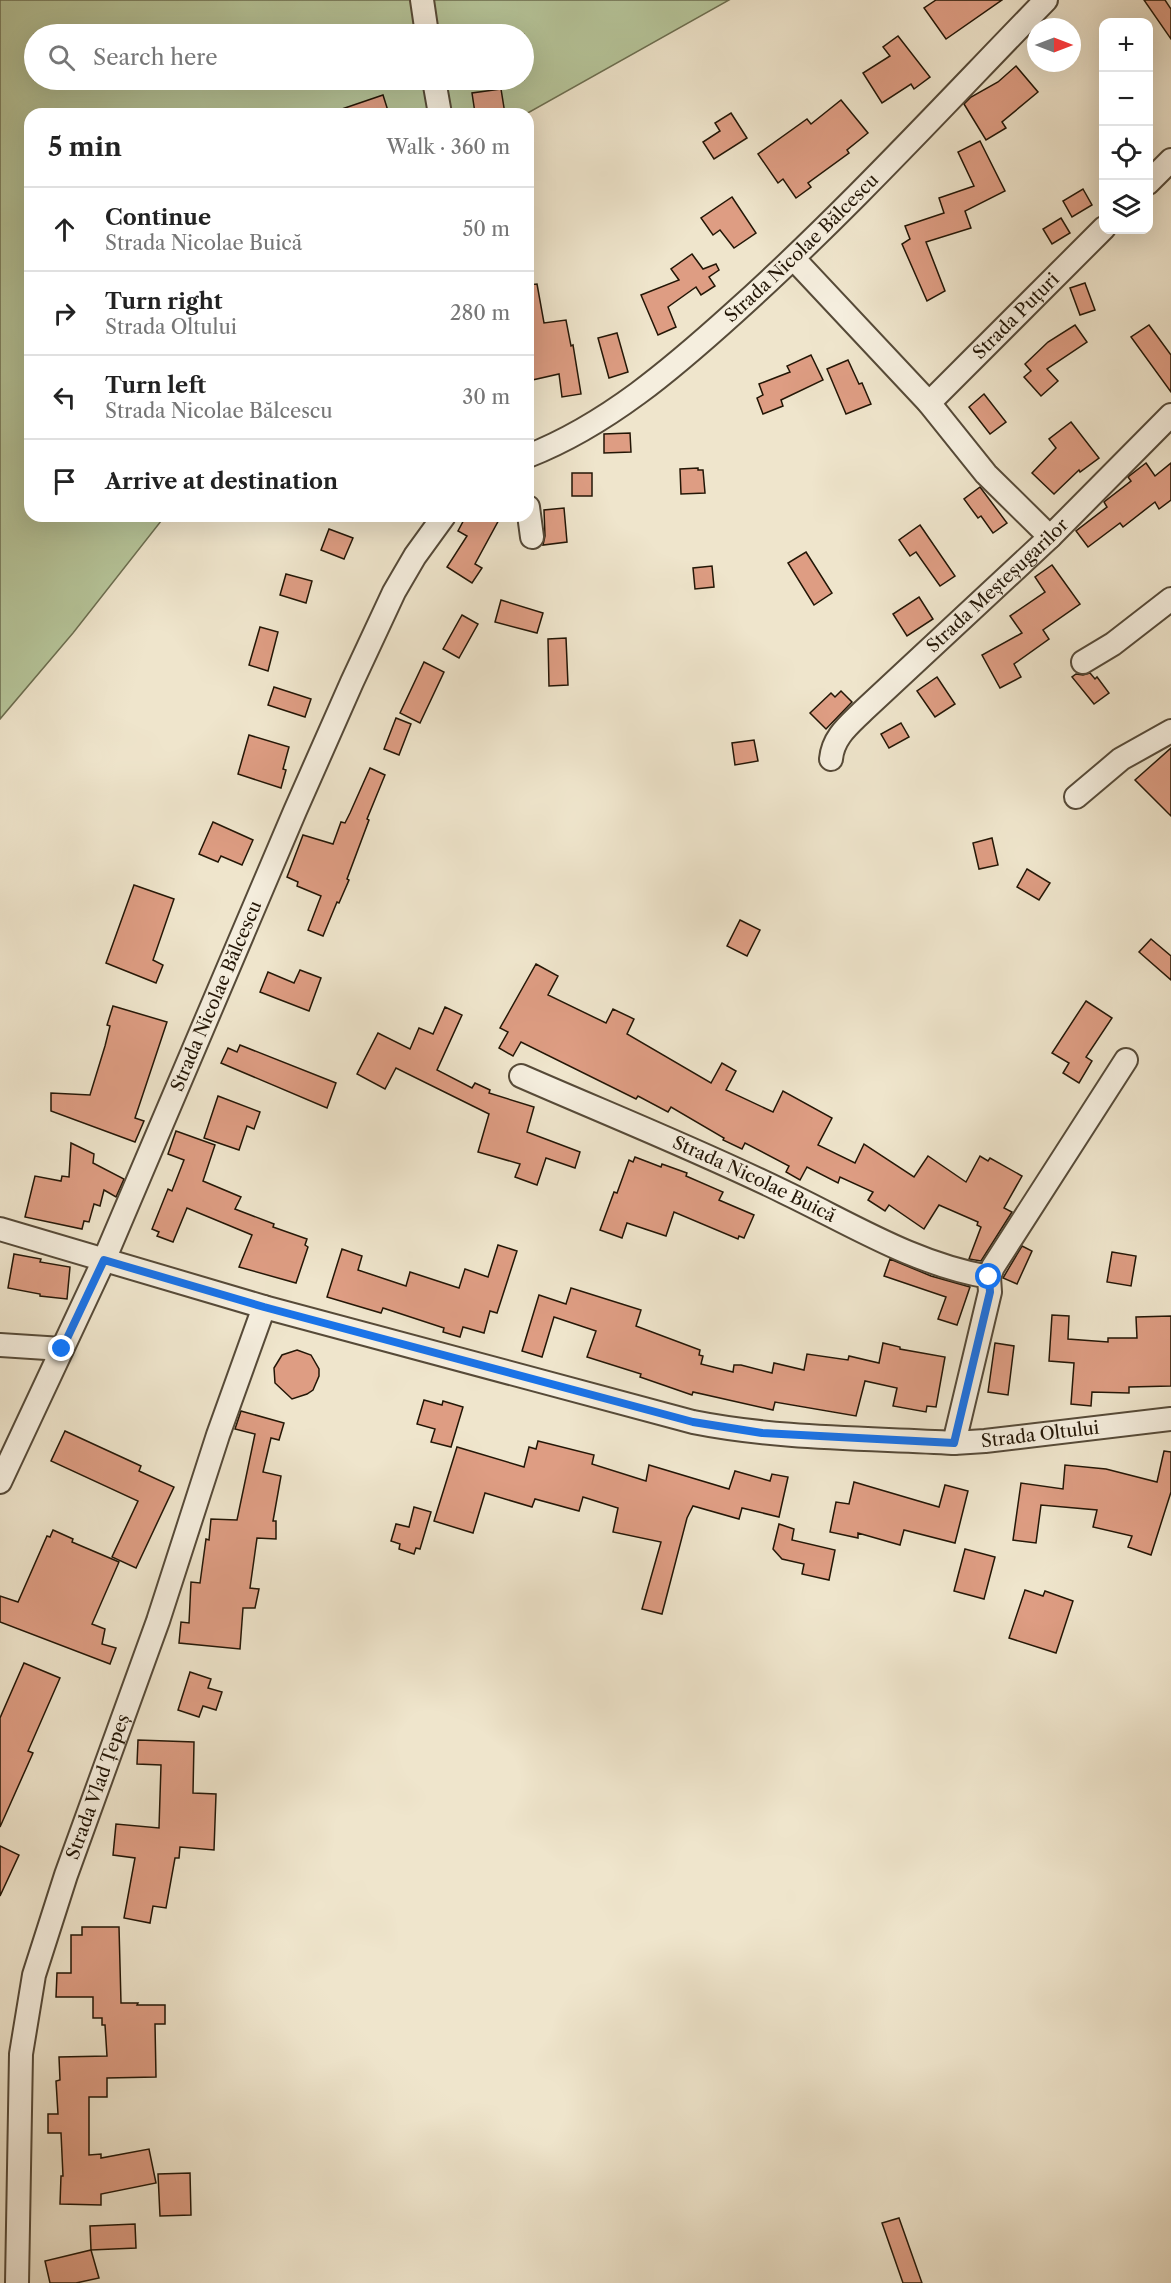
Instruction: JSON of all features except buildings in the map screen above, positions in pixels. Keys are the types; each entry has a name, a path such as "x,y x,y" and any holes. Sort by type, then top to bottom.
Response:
{"street":[{"path":"422,0 426,24"},
{"name":"Strada Nicolae Bălcescu","path":"534,453 573,434 615,409 677,363 794,259 1046,0"},
{"path":"436,90 439,108"},
{"path":"1152,180 1171,160"},
{"name":"Strada Puțuri","path":"929,403 1099,233"},
{"path":"794,259 929,403 986,474 1050,537"},
{"name":"Strada Meșteșugarilor","path":"831,759 832,748 837,737 1050,537 1171,415"},
{"name":"Strada Nicolae Bălcescu","path":"0,1482 104,1260 352,682 394,592 415,556 440,522"},
{"path":"530,522 532,537"},
{"path":"1083,662 1113,644 1171,599"},
{"path":"1076,797 1121,759 1171,731"},
{"path":"954,1443 990,1292 989,1277 993,1267 1126,1060"},
{"name":"Strada Nicolae Buică","path":"521,1076 784,1192 902,1251 989,1277"},
{"name":"Strada Oltului","path":"0,1229 264,1307 693,1422 762,1433 954,1443 985,1442 1171,1419"},
{"name":"Strada Vlad Țepeș","path":"17,2283 21,2054 34,1975 66,1875 158,1621 218,1435 264,1307"},
{"path":"0,1345 62,1349"}],"green space":[{"path":"0,0 729,0 534,110 24,108 24,522 160,522 73,633 0,719"}],"route":[{"path":"62,1349 104,1260 264,1307 693,1422 762,1433 954,1443 990,1292 989,1277"}]}
